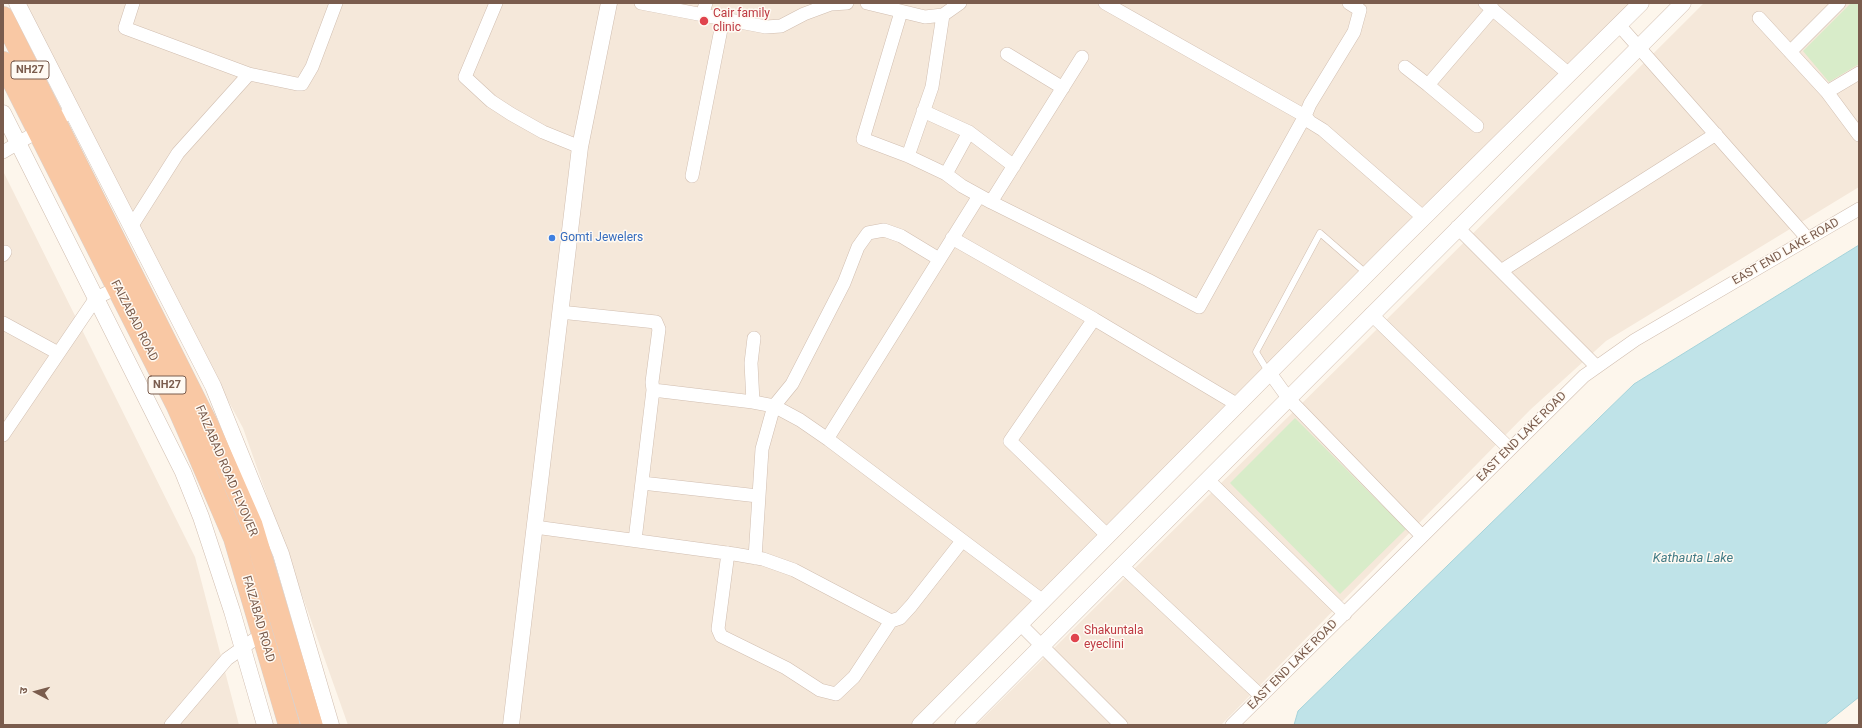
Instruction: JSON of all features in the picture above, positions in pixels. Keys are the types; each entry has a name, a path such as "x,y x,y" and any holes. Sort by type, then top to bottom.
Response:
{"highway":[{"name":"FAIZABAD ROAD","path":"3,18 56,121 117,288 177,406 234,538 289,725"},
{"name":"FAIZABAD ROAD","path":"3,62 56,121"},
{"name":"FAIZABAD ROAD FLYOVER","path":"56,121 72,156 209,427 252,525 312,725"}],"street":[{"path":"17,3 56,121 131,227 213,386 282,554 331,725"},
{"path":"133,3 125,28 249,74 297,84 302,84 312,67 336,3"},
{"path":"496,3 465,77 491,101 511,114 543,132 580,147"},
{"path":"511,725 580,147 609,3"},
{"path":"641,3 704,9 723,19 766,26 781,26 804,14 831,4 847,3"},
{"path":"867,3 925,17 943,15 960,3"},
{"path":"1105,3 1305,116 1310,122 1323,130 1424,218"},
{"path":"920,725 1367,274 1641,3"},
{"path":"966,724 1121,565 1457,227 1683,3"},
{"path":"1790,52 1839,3"},
{"path":"902,12 863,139 908,156 946,174 979,196 1199,307 1305,116 1310,104 1354,32 1358,5"},
{"path":"1428,86 1489,6 1569,74"},
{"path":"908,156 932,87 943,15"},
{"path":"1759,18 1827,92 1859,135"},
{"path":"692,176 723,19"},
{"path":"1619,25 1808,238"},
{"path":"1007,54 1063,88"},
{"path":"991,202 1082,57"},
{"path":"1405,67 1477,126"},
{"path":"1827,92 1859,73"},
{"path":"131,227 178,153 249,74"},
{"path":"923,111 969,132 1014,166"},
{"path":"3,113 183,472 202,517 243,648 265,725"},
{"path":"3,152 56,121"},
{"path":"946,174 969,132"},
{"path":"1501,271 1716,134"},
{"path":"829,440 829,436 979,196"},
{"name":"EAST END LAKE ROAD","path":"1232,725 1584,376 1635,340 1859,209"},
{"path":"1457,227 1596,367"},
{"path":"755,558 762,449 774,406 792,384 844,283 858,247 868,233 884,230 901,236 939,259"},
{"path":"952,238 1094,319 1238,405"},
{"path":"3,435 96,298 117,288"},
{"path":"560,312 656,322 659,329 635,540"},
{"path":"1371,314 1510,449"},
{"path":"1094,319 1010,441 1108,536"},
{"path":"3,323 58,353"},
{"path":"753,402 751,363 754,338"},
{"path":"1270,373 1288,398 1422,536"},
{"path":"653,390 753,402 774,406 800,420 829,440 1043,601"},
{"path":"1207,479 1345,614"},
{"path":"642,483 758,496"},
{"path":"535,527 755,558 794,570 891,621"},
{"path":"728,553 718,629 721,636 786,668 820,690 836,694 854,677 891,621 900,618 911,606 962,541"},
{"path":"1121,565 1261,696"},
{"path":"1020,624 1121,725"},
{"path":"171,725 227,659 262,634"}],"lane":[{"path":"1270,373 1256,352 1320,233 1367,274"}],"shaded area":[{"path":"12,3 1632,3 911,725 348,725 243,428"},
{"path":"1704,3 1859,3 1859,187 1606,341 1530,410 1221,725 976,725 1364,342"},
{"path":"3,171 195,557 239,725 3,725"}],"green space":[{"path":"1851,3 1859,3 1859,64 1829,82 1803,51"},
{"path":"1295,418 1406,529 1340,594 1230,483"}],"water":[{"name":"Kathauta Lake","path":"1859,245 1859,697 1824,725 1294,725 1298,711 1634,384"}],"place":[{"name":"Cair family clinic","path":"704,21"},
{"name":"Gomti Jewelers","path":"552,238"},
{"name":"Shakuntala eyeclini","path":"1075,638"}]}
